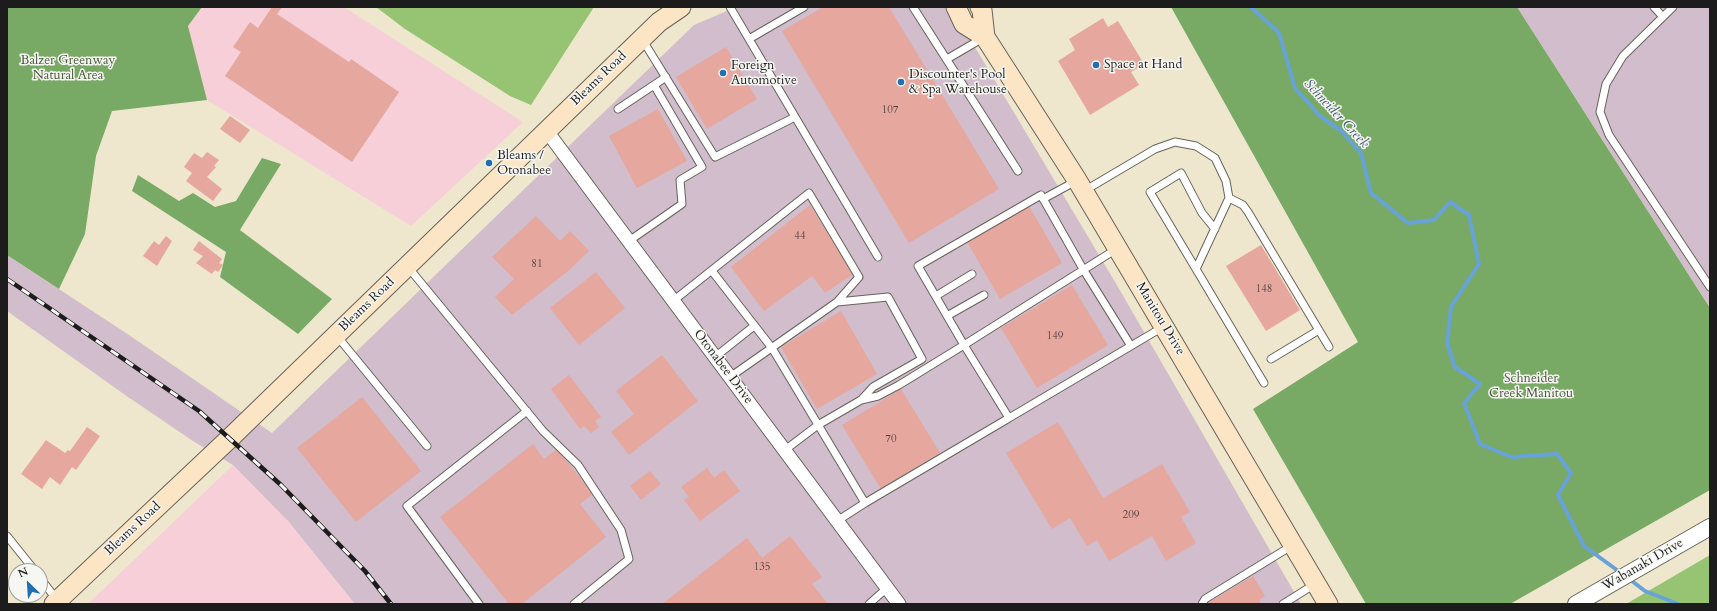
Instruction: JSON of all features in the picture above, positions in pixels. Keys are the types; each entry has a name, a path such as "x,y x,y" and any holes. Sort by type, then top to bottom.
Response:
{"main road":[{"name":"Bleams Road","path":"55,602 225,442 659,22 681,7"},
{"name":"Manitou Drive","path":"956,7 964,24 985,37 1080,186 1328,604"},
{"name":"Manitou Drive","path":"980,7 982,10 985,37"}],"street":[{"name":"Otonabee Drive","path":"546,130 899,604"},
{"name":"Wabanaki Drive","path":"1576,604 1710,527"}],"lane":[{"path":"730,7 878,258"},
{"path":"749,39 804,7"},
{"path":"914,7 1018,171"},
{"path":"1654,7 1663,17"},
{"path":"1673,7 1623,56 1606,84 1600,112 1609,135 1710,287"},
{"path":"947,59 985,37"},
{"path":"642,39 715,157 795,117"},
{"path":"618,109 666,77"},
{"path":"629,241 682,204 680,180 702,167 654,85"},
{"path":"1043,200 1080,186 1155,149 1175,142 1196,146 1215,158 1226,181 1229,198 1196,269"},
{"path":"1215,229 1202,213 1181,173 1150,192 1264,383"},
{"path":"673,301 809,193 859,277 837,302 730,377"},
{"path":"1009,418 918,266 1041,195 1083,269 1130,346"},
{"path":"1229,198 1243,205 1248,212 1329,347"},
{"path":"861,400 878,396 899,385 1118,248"},
{"path":"407,266 543,431 578,465 621,530 629,559 574,604"},
{"path":"712,271 772,348 865,503"},
{"path":"936,296 972,274"},
{"path":"947,316 984,295"},
{"path":"785,450 818,425 861,400 873,388 922,358 888,297 837,302"},
{"path":"715,357 754,326"},
{"path":"837,520 1164,326"},
{"path":"1271,359 1319,330"},
{"path":"336,335 427,446"},
{"path":"479,604 407,506 527,411"},
{"path":"7,536 29,563"},
{"path":"1202,604 1205,599 1294,545"},
{"path":"1283,604 1316,584"},
{"path":"869,604 888,588"},
{"path":"48,591 55,602"}],"shaded area":[{"path":"202,7 344,7 523,122 411,226 207,100 188,26"},
{"path":"736,7 951,7 1118,287 1301,604 355,604 289,522 233,465 193,441 128,397 7,311 7,255 129,335 272,433 694,25"},
{"path":"1517,7 1710,7 1709,306"},
{"path":"233,465 289,522 355,604 88,604"}],"green space":[{"name":"Balzer Greenway Natural Area","path":"7,7 202,7 188,26 207,100 112,111 96,156 85,234 59,289 7,255"},
{"path":"376,7 594,7 531,105 510,96 405,29"},
{"name":"Schneider Creek Manitou","path":"1171,7 1517,7 1710,308 1710,490 1510,604 1366,604 1253,409 1358,342"},
{"path":"262,158 281,164 240,230 332,299 298,334 220,277 226,252 132,191 138,175 179,201 193,193 215,207 236,201"},
{"path":"1710,555 1710,604 1626,604"}],"building":[{"path":"272,7 282,7 277,14 349,62 351,59 399,92 352,162 225,76 241,52 233,47 250,22 258,28"},
{"path":"823,7 889,7 999,189 909,243 782,31"},
{"path":"1103,18 1108,27 1118,21 1144,64 1131,72 1139,85 1090,115 1058,61 1075,50 1069,39"},
{"path":"726,47 757,99 707,129 676,77"},
{"path":"658,109 687,161 637,188 609,136"},
{"path":"230,116 250,130 240,143 220,129"},
{"path":"207,152 219,160 214,166 216,167 207,177 222,189 213,201 186,181 192,173 184,167 194,153 202,158"},
{"path":"810,205 853,274 825,293 812,276 764,311 731,267"},
{"path":"1029,206 1062,263 1000,299 966,240"},
{"path":"536,216 560,241 570,231 589,251 568,271 512,315 495,297 514,279 492,257"},
{"path":"166,236 172,241 157,266 143,256 154,241 159,245"},
{"path":"199,241 222,259 219,263 223,265 218,272 215,270 212,274 196,263 203,256 193,250"},
{"path":"1261,245 1300,310 1266,331 1226,266"},
{"path":"596,272 625,308 579,345 550,308"},
{"path":"1072,285 1108,345 1037,388 1001,328"},
{"path":"841,311 877,374 817,409 781,347"},
{"path":"662,355 698,401 629,455 611,432 634,414 616,391"},
{"path":"569,375 601,417 595,421 599,427 591,433 584,426 580,429 551,389"},
{"path":"901,389 940,453 881,489 842,425"},
{"path":"362,397 421,471 356,522 297,448"},
{"path":"1058,422 1103,498 1162,464 1190,512 1181,517 1196,543 1166,561 1152,536 1109,561 1097,540 1087,546 1070,518 1052,529 1006,453"},
{"path":"87,427 100,436 76,470 72,467 60,485 50,477 42,489 21,474 46,440 65,453 68,450 70,451"},
{"path":"533,444 544,459 557,449 593,494 580,504 606,537 522,604 509,604 440,517"},
{"path":"707,468 714,478 724,470 740,491 700,521 684,500 689,497 681,487"},
{"path":"650,471 661,484 641,500 630,486"},
{"path":"790,536 822,577 812,584 828,604 662,604 747,538 762,558"},
{"path":"1253,576 1265,596 1259,600 1261,604 1206,604"}],"waterway":[{"name":"Schneider Creek","path":"1251,7 1279,33 1295,88 1320,116 1340,130 1361,153 1371,193 1408,223 1434,220 1450,202 1469,215 1479,264 1451,307 1447,343 1455,367 1480,384 1464,403 1480,444 1511,457 1557,454 1571,473 1558,495 1584,546 1621,573"},
{"name":"Schneider Creek","path":"1628,578 1645,591 1678,604"}],"railway":[{"path":"7,279 199,411 281,485 365,571 391,604"}],"place":[{"name":"Space at Hand","path":"1096,65"},
{"name":"Foreign Automotive","path":"723,73"},
{"name":"Discounter's Pool & Spa Warehouse","path":"901,82"},
{"name":"Bleams / Otonabee","path":"489,163"}]}
